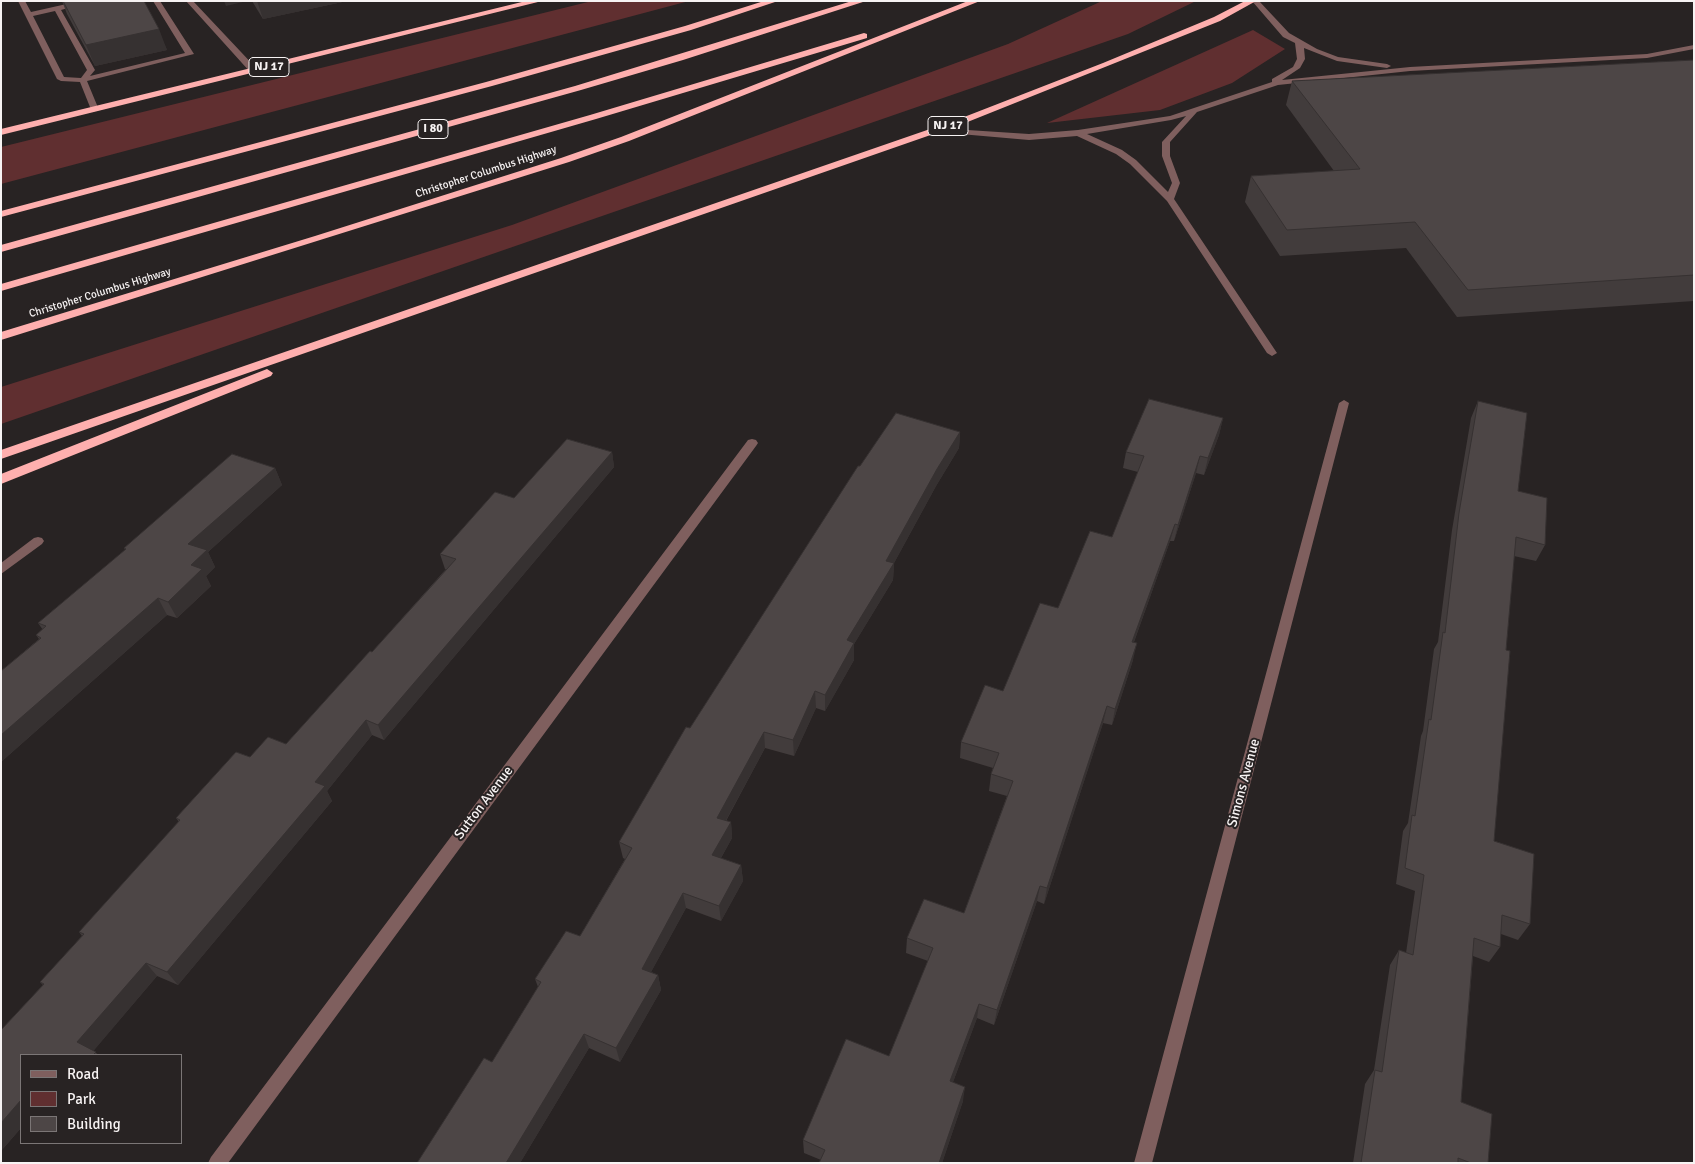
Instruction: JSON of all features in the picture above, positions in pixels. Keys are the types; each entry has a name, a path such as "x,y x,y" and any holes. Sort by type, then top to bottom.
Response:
{"highway":[{"name":"NJ 17","path":"1,132 538,1"},
{"name":"I 80","path":"1,214 498,81 688,28 774,1"},
{"name":"I 80","path":"1,249 606,80 862,1"},
{"name":"NJ 17","path":"1,456 937,130 1106,65 1217,19 1254,1"},
{"name":"Christopher Columbus Highway","path":"1,288 593,117 972,3"},
{"name":"Christopher Columbus Highway","path":"1,336 365,224 565,160 625,139 972,3"},
{"path":"1,479 464,294"}],"street":[{"path":"21,1 61,79 83,80 190,54 156,1"},
{"path":"29,15 90,1"},
{"path":"189,1 254,70"},
{"path":"1254,1 1286,34 1314,51 1337,59 1410,68"},
{"path":"57,9 91,70 83,80"},
{"path":"1264,88 1296,68 1301,59 1300,42"},
{"path":"937,130 990,136 1029,137 1078,133 1171,118 1277,83 1410,68 1647,56 1694,47"},
{"path":"83,80 95,110"},
{"path":"1170,199 1176,183 1166,156 1166,142 1176,128 1196,109"},
{"path":"1078,133 1119,152 1133,162 1170,199 1272,353"},
{"name":"Simons Avenue","path":"1143,1163 1344,403"},
{"name":"Sutton Avenue","path":"217,1163 752,443"},
{"path":"1,570 38,540"}],"green space":[{"path":"592,1 689,1 1,184 1,147"},
{"path":"1102,1 1196,1 1128,34 1,424 1,387 512,225 1008,44"},
{"path":"1253,30 1285,49 1232,83 1160,110 1047,123"}],"building":[{"path":"63,1 144,1 159,29 86,45"},
{"path":"1694,60 1694,275 1468,290 1415,222 1287,230 1251,176 1360,169 1292,81"},
{"path":"1149,399 1223,418 1208,458 1200,456 1178,525 1175,524 1132,642 1137,643 1115,709 1107,706 1047,888 1040,886 997,1010 979,1004 950,1081 965,1087 939,1163 819,1163 825,1150 803,1140 846,1039 889,1056 933,948 907,938 924,899 964,913 1013,781 991,774 999,753 961,742 985,685 1003,691 1040,603 1058,608 1090,531 1112,537 1144,456 1126,452"},
{"path":"1478,401 1527,413 1518,491 1547,498 1545,545 1516,537 1506,650 1510,651 1494,841 1534,854 1530,924 1502,915 1500,947 1474,938 1461,1102 1492,1114 1488,1163 1471,1163 1458,1158 1458,1163 1361,1163 1375,1070 1382,1072 1399,950 1413,955 1424,875 1405,868 1412,815 1415,816 1429,719 1431,720 1443,632 1445,633 1459,513"},
{"path":"896,413 960,432 937,469 886,561 894,563 847,640 854,643 825,695 815,691 793,740 764,732 717,818 731,822 712,855 741,865 719,906 683,893 642,969 658,975 616,1048 584,1034 506,1163 417,1163 484,1058 492,1062 541,982 535,979 566,931 580,936 632,848 619,842 686,727 690,728 858,466 860,466"},
{"path":"567,439 612,452 378,725 366,720 315,782 325,786 167,972 146,963 77,1042 96,1052 94,1054 20,1054 20,1101 1,1123 1,1030 44,984 40,982 84,934 79,932 180,820 176,818 236,752 250,757 268,737 286,744 456,559 440,554 495,492 514,498"},
{"path":"232,454 275,468 188,544 207,550 191,565 202,569 168,602 158,598 1,735 1,671 41,638 36,635 46,626 38,623 126,549 124,548"}]}
